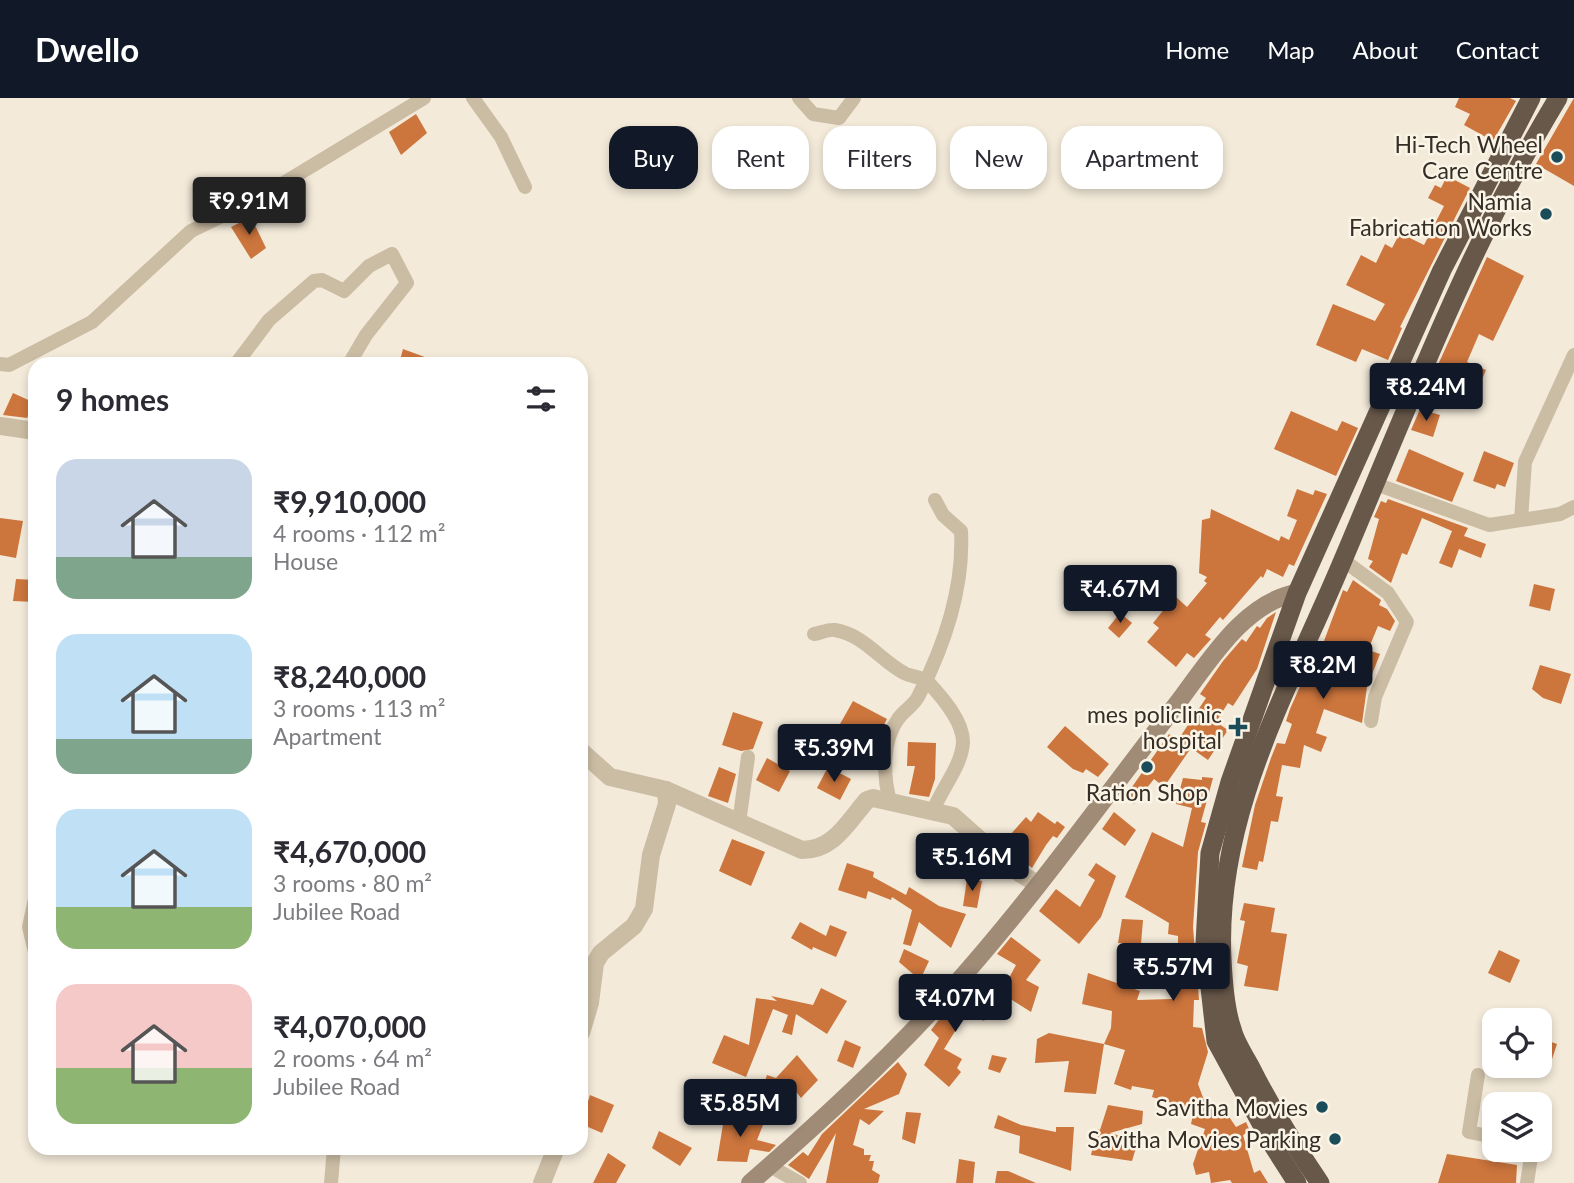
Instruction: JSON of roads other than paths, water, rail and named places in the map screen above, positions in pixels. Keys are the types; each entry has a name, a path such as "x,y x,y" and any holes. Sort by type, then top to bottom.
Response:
{"highway":[{"path":"1297,1183 1273,1147 1216,1041 1205,943 1210,853 1230,782 1297,593 1442,270 1531,98"},
{"path":"1320,1183 1279,1123 1231,1030 1222,959 1224,882 1236,820 1271,720 1343,560 1373,483 1470,267 1532,141 1558,98"},
{"path":"1297,593 1306,586 1318,587 1322,606"}],"main road":[{"path":"750,1183 813,1129 946,996 1037,884 1235,629 1281,596 1297,593"}],"street":[{"path":"0,364 9,365 92,322 191,231 259,198 424,98"},
{"path":"473,98 501,137 525,187"},
{"path":"799,98 813,114 839,118 854,98"},
{"path":"241,357 269,320 314,281 322,279 344,291 369,266 392,254 407,283 366,335 353,357"},
{"path":"1521,520 1525,462 1574,355"},
{"path":"0,426 28,430"},
{"path":"1373,483 1489,525 1560,514 1574,508"},
{"path":"890,801 886,787 889,735 899,718 919,697 952,610 961,545 957,525 943,515 935,500"},
{"path":"1343,560 1388,593 1407,622 1375,697 1371,721"},
{"path":"814,634 831,630 846,634 869,645 904,673 927,680 959,722 963,740 957,764 942,787 933,811"},
{"path":"588,757 610,777 666,790 802,850 812,850 837,837 867,800 873,798 953,816 1013,869 1037,884"},
{"path":"739,823 748,757"},
{"path":"588,1010 595,962 601,953 634,926 645,909 651,855 667,804 666,790"},
{"path":"1478,1075 1469,1132 1482,1135"},
{"path":"331,1183 333,1155"},
{"path":"542,1183 553,1155"},
{"path":"1527,1183 1530,1162"},
{"path":"769,1166 800,1183"}],"place":[{"name":"Hi-Tech Wheel Care Centre","path":"1557,157"},
{"name":"Namia Fabrication Works","path":"1546,214"},
{"name":"mes policlinic hospital","path":"1238,727"},
{"name":"Ration Shop","path":"1147,767"},
{"name":"Savitha Movies","path":"1322,1107"},
{"name":"Savitha Movies Parking","path":"1335,1139"}]}
